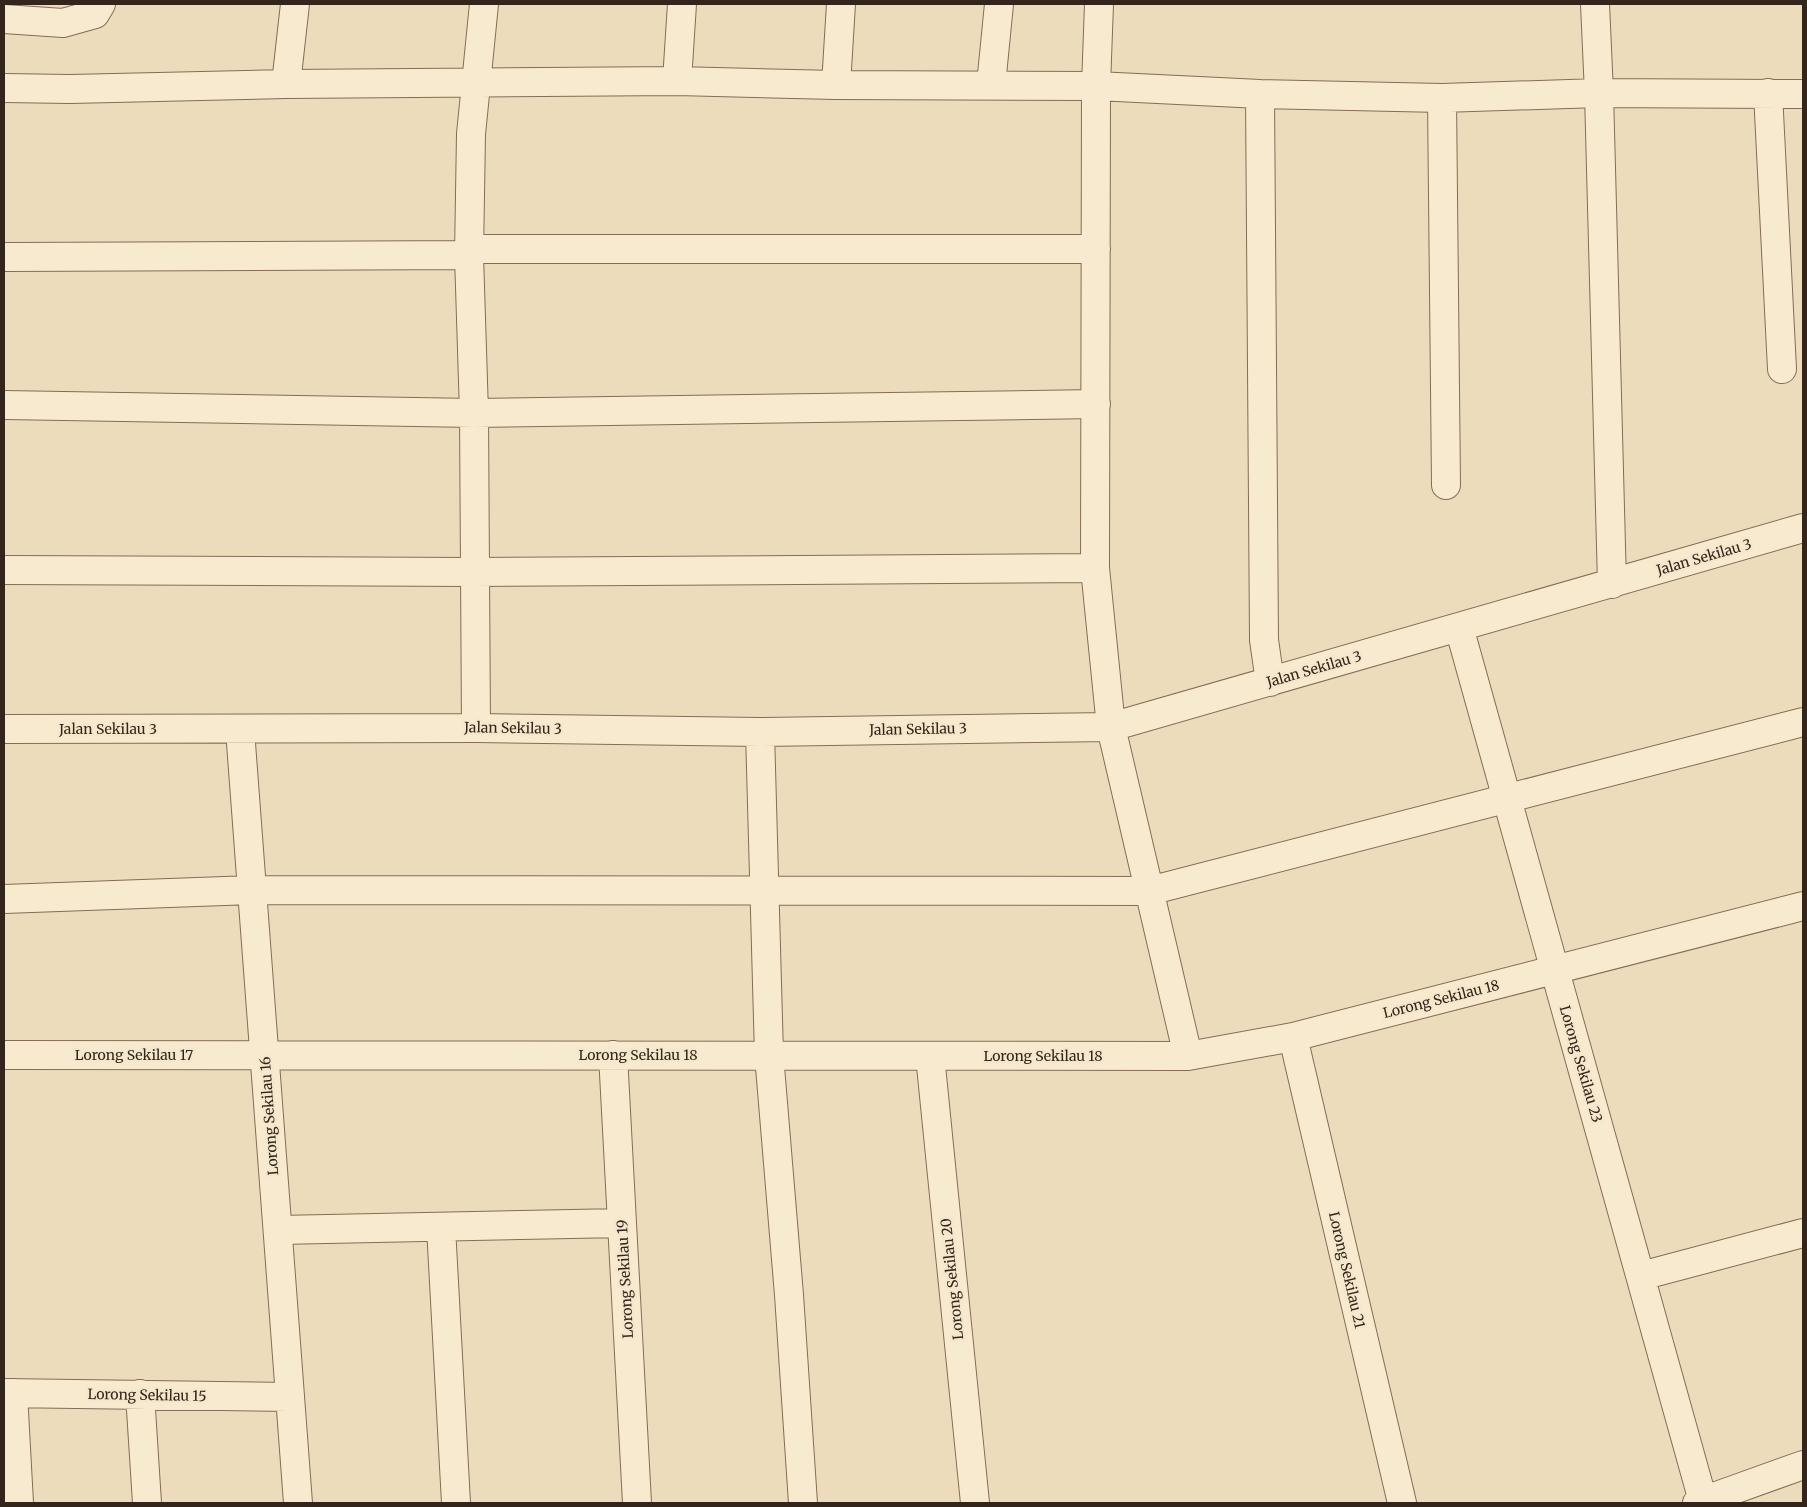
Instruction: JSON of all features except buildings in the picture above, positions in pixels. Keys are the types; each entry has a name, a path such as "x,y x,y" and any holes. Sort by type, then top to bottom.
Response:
{"street":[{"path":"4,19 63,23 94,14 101,4"},
{"path":"286,84 295,4"},
{"path":"476,728 474,414 469,252 471,134 484,4"},
{"path":"677,81 682,4"},
{"path":"836,85 841,4"},
{"path":"991,85 999,4"},
{"path":"1099,4 1096,86 1095,568 1111,727 1188,1056"},
{"path":"1595,4 1612,584"},
{"path":"4,88 70,89 286,84 677,81 836,85 1096,86 1260,94 1442,98 1599,92 1803,94"},
{"path":"1260,94 1264,640 1270,682"},
{"path":"1768,94 1782,368"},
{"path":"1442,98 1446,485"},
{"path":"4,257 469,252 1096,249"},
{"path":"4,405 474,414 1096,404"},
{"name":"Jalan Sekilau 3","path":"4,729 476,728 760,732 1111,727 1803,528"},
{"path":"4,570 474,572 1095,568"},
{"name":"Lorong Sekilau 23","path":"1459,627 1641,1276 1700,1502"},
{"path":"4,899 252,890 1149,891 1803,722"},
{"name":"Lorong Sekilau 16","path":"240,730 298,1503"},
{"path":"760,732 769,1055 789,1295 803,1503"},
{"name":"Lorong Sekilau 18","path":"264,1055 1188,1056 1293,1037 1803,906"},
{"name":"Lorong Sekilau 21","path":"1293,1037 1402,1503"},
{"name":"Lorong Sekilau 17","path":"4,1055 264,1055"},
{"name":"Lorong Sekilau 19","path":"613,1055 637,1503"},
{"name":"Lorong Sekilau 20","path":"930,1056 975,1503"},
{"path":"278,1230 622,1223"},
{"path":"441,1227 456,1503"},
{"path":"1641,1276 1803,1233"},
{"path":"8,1393 19,1503"},
{"name":"Lorong Sekilau 15","path":"8,1393 290,1397"},
{"path":"140,1394 147,1503"},
{"path":"1700,1502 1803,1465"}]}
